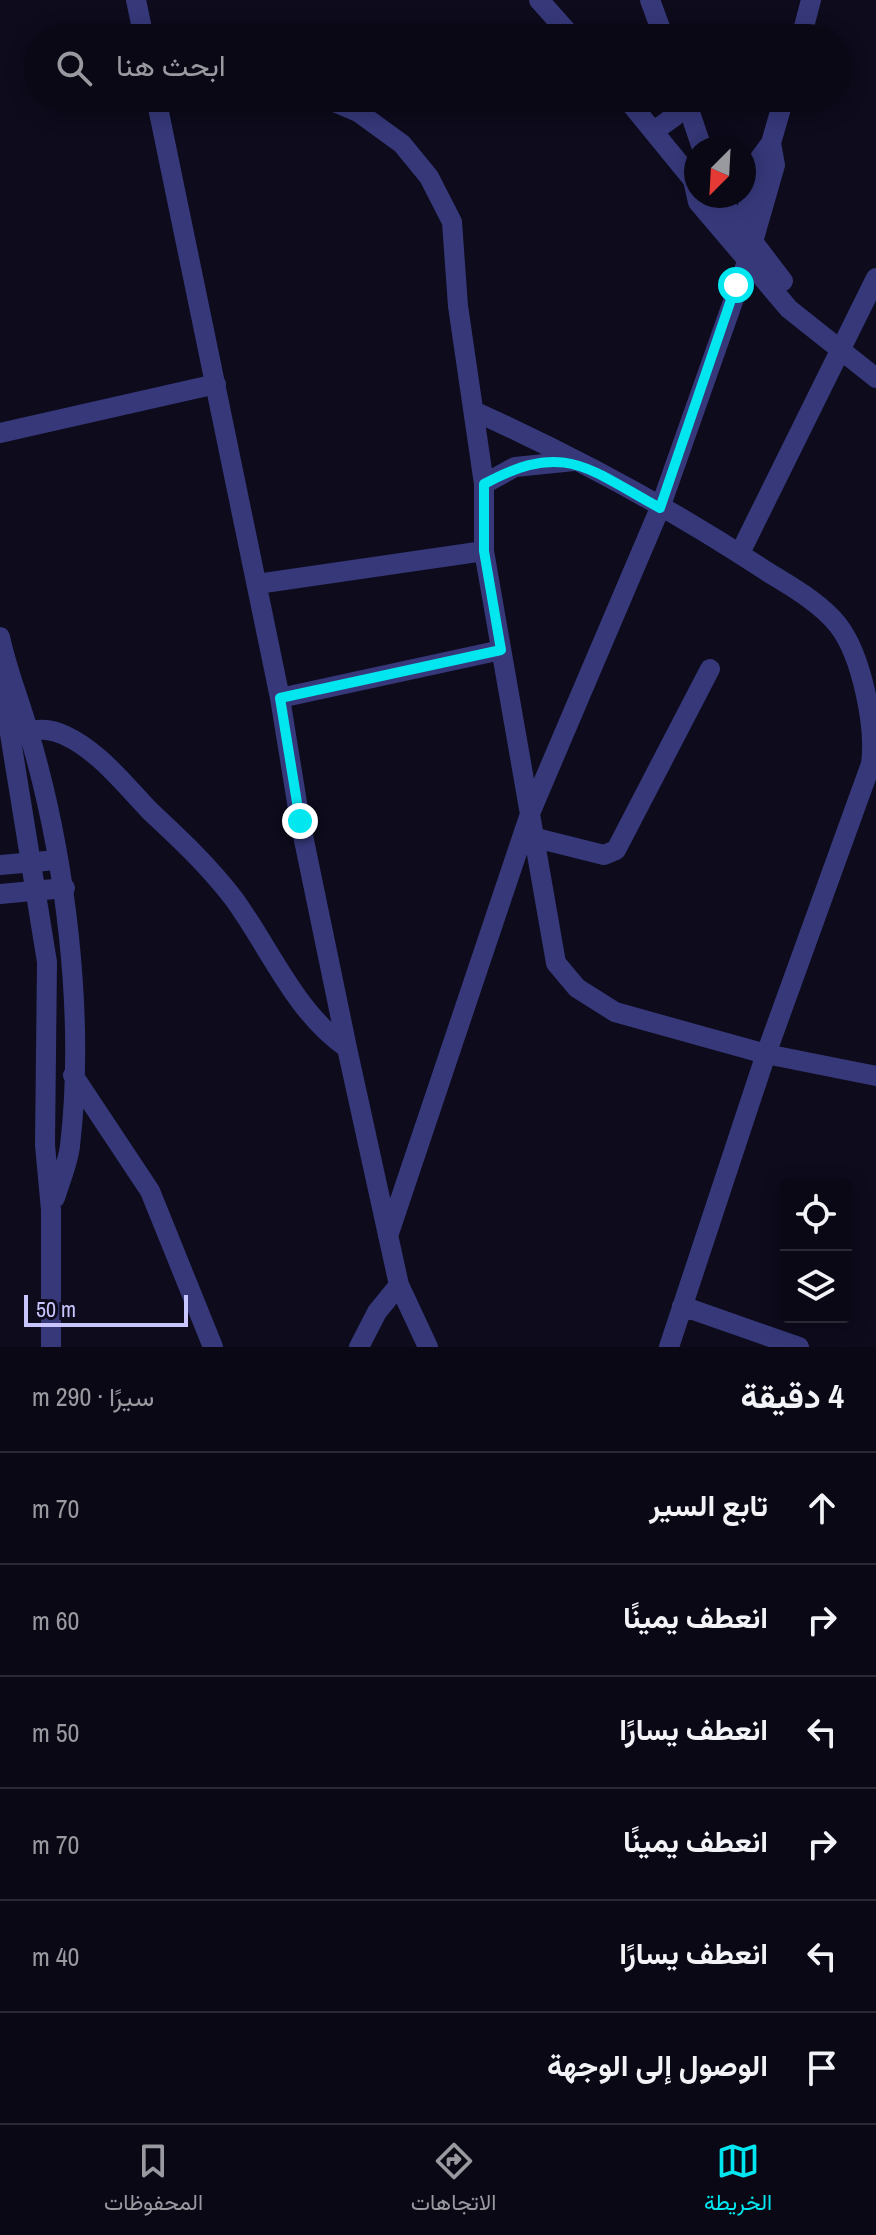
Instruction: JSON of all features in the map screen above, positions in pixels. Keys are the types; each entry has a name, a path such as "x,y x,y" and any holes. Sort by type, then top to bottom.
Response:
{"street":[{"path":"136,0 141,24"},
{"path":"539,0 560,24"},
{"path":"650,0 659,24"},
{"path":"805,24 811,0"},
{"path":"159,112 280,698 300,821 347,1048 399,1285 428,1347"},
{"path":"358,112 402,144 429,177 452,222 458,306 476,412 484,484 484,551 556,963 577,988 615,1012 766,1054 876,1076"},
{"path":"647,115 675,116 677,112"},
{"path":"689,112 698,136"},
{"path":"388,1236 531,811 660,508 736,285 745,244 775,165 771,143 780,112"},
{"path":"647,115 684,166"},
{"path":"705,208 745,244 799,303 804,319 840,352 876,378"},
{"path":"725,208 745,244"},
{"path":"740,553 840,352 868,314 876,278"},
{"path":"0,433 216,384"},
{"path":"476,412 539,441 660,508 740,553 796,590 838,626 859,671 874,725 875,747 766,1054 669,1347"},
{"path":"484,484 515,467 574,461"},
{"path":"257,584 484,551"},
{"path":"0,637 9,676 28,731 65,888 73,1075 69,1149 51,1210"},
{"path":"280,698 501,650"},
{"path":"536,838 604,855 616,850 710,669"},
{"path":"9,676 10,734 47,962 45,1145 51,1210 51,1347"},
{"path":"28,731 45,728 76,741 110,769 208,866 262,941 309,1016 324,1032 347,1048"},
{"path":"0,865 29,865 57,860"},
{"path":"0,894 65,888"},
{"path":"73,1075 150,1191 213,1347"},
{"path":"359,1347 377,1312 399,1285"},
{"path":"682,1306 799,1347"}],"route":[{"path":"300,821 280,698 501,650 484,551 484,484 515,467 574,461 660,508 736,285"}]}
